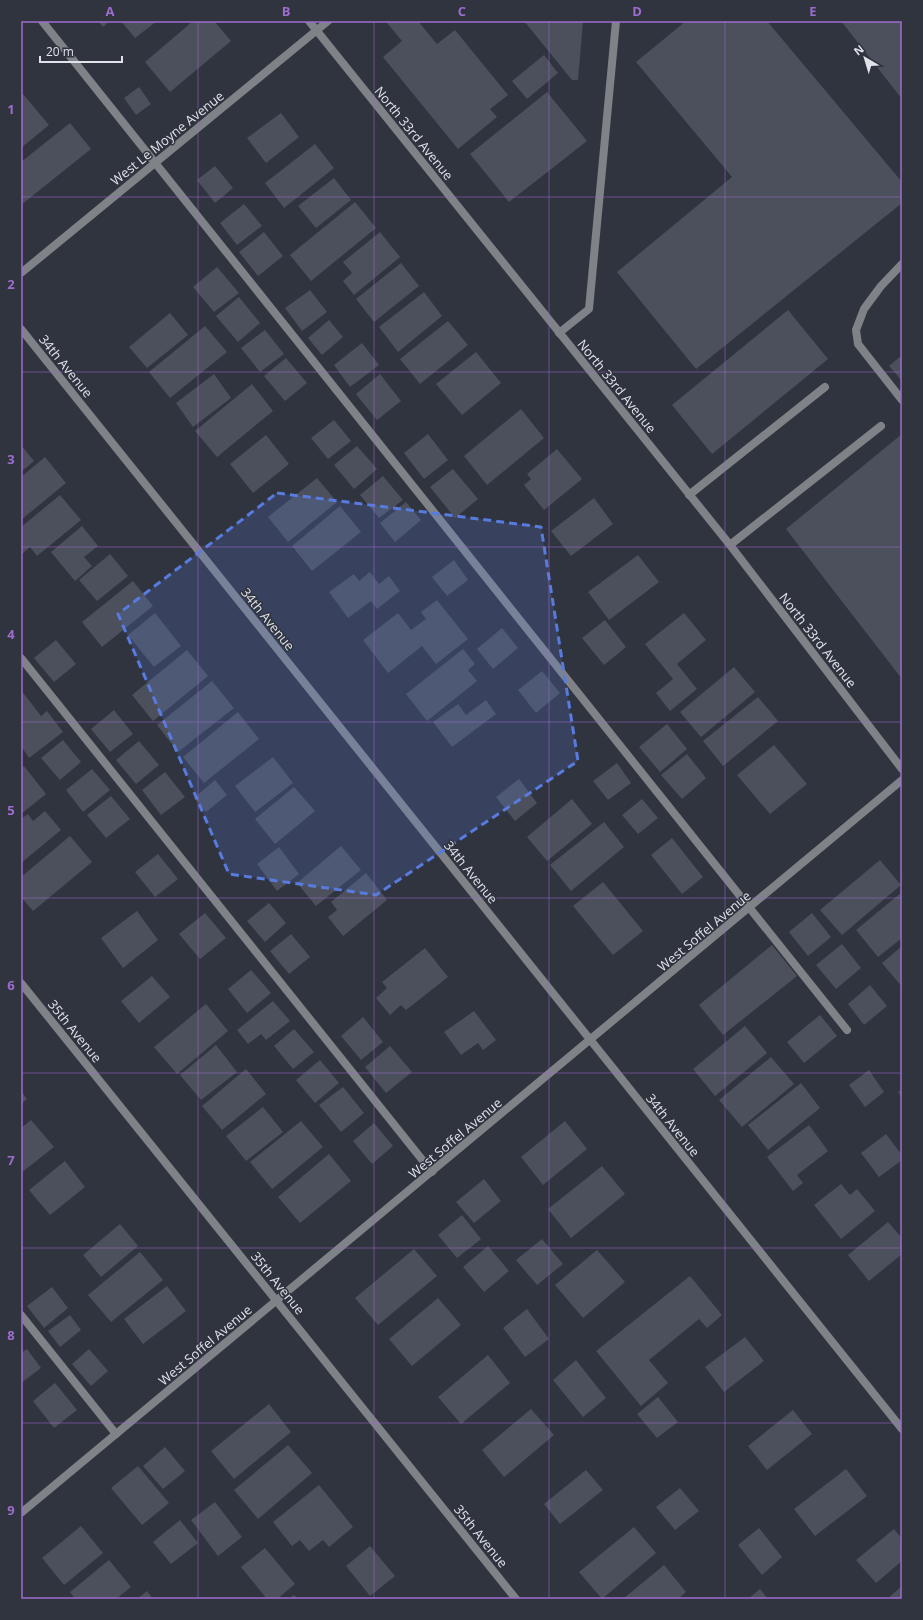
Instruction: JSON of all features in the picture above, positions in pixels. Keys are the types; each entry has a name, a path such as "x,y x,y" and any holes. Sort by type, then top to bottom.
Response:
{"street":[{"path":"42,21 847,1030"},
{"name":"North 33rd Avenue","path":"309,21 730,545 902,769"},
{"name":"West Le Moyne Avenue","path":"21,273 328,21"},
{"path":"559,333 589,309 616,21"},
{"path":"902,264 881,286 864,309 856,330 858,344 902,400"},
{"name":"34th Avenue","path":"21,329 902,1429"},
{"path":"689,495 825,387"},
{"path":"730,545 881,426"},
{"path":"21,658 432,1172"},
{"name":"West Soffel Avenue","path":"21,1513 902,780"},
{"name":"35th Avenue","path":"21,983 516,1599"},
{"path":"21,1315 116,1434"}],"highlighted area":[{"path":"277,493 541,527 578,761 376,895 229,874 118,614"}],"building":[{"path":"98,21 110,21 103,27"},
{"path":"121,21 157,21 135,38"},
{"path":"193,21 214,21 231,41 170,92 145,62"},
{"path":"390,21 418,21 437,44 455,30 508,95 490,109 497,117 458,149 383,57 402,41 387,23"},
{"path":"524,21 583,21 578,80 572,80"},
{"path":"686,21 767,21 902,182 902,203 696,369 617,272 732,177 636,62"},
{"path":"841,21 902,21 902,99"},
{"path":"544,55 558,73 527,99 512,81"},
{"path":"139,87 151,104 136,115 124,98"},
{"path":"547,92 587,141 509,202 470,154"},
{"path":"23,94 49,125 21,148 21,96"},
{"path":"281,113 299,137 266,163 247,138"},
{"path":"70,123 91,149 21,205 21,162"},
{"path":"315,144 334,168 284,208 265,183"},
{"path":"215,166 233,188 215,203 197,180"},
{"path":"334,178 351,200 316,228 298,206"},
{"path":"355,202 376,228 311,281 290,255"},
{"path":"244,204 262,226 237,245 220,223"},
{"path":"264,232 283,256 258,276 239,252"},
{"path":"380,232 400,257 354,295 343,281 352,273 343,262"},
{"path":"401,263 419,286 374,322 356,299"},
{"path":"217,267 239,293 214,312 193,287"},
{"path":"310,290 327,312 302,331 285,308"},
{"path":"424,292 442,316 398,352 379,327"},
{"path":"239,297 260,323 238,342 216,316"},
{"path":"788,310 828,359 712,454 672,405"},
{"path":"170,313 188,335 147,368 129,347"},
{"path":"329,320 343,337 322,355 308,338"},
{"path":"448,321 468,345 420,384 400,359"},
{"path":"205,326 227,352 170,398 149,372"},
{"path":"265,330 284,354 260,372 241,348"},
{"path":"362,343 379,365 350,387 334,365"},
{"path":"476,352 501,383 462,415 436,384"},
{"path":"902,355 902,381 889,366"},
{"path":"286,358 307,383 285,401 264,376"},
{"path":"214,374 231,398 193,427 176,403"},
{"path":"380,374 401,401 377,420 356,394"},
{"path":"252,384 273,411 217,457 195,431"},
{"path":"521,409 544,438 487,485 464,456"},
{"path":"334,420 351,441 328,459 311,438"},
{"path":"428,434 448,460 424,479 404,453"},
{"path":"902,434 902,679 786,529"},
{"path":"266,435 289,464 253,493 230,464"},
{"path":"21,445 34,461 21,472"},
{"path":"357,446 377,469 354,489 334,465"},
{"path":"557,449 582,479 544,510 524,485 531,479 527,474"},
{"path":"45,457 66,483 21,520 21,477"},
{"path":"453,469 478,499 455,518 430,487"},
{"path":"383,476 403,500 379,518 360,495"},
{"path":"317,478 337,502 288,542 268,517"},
{"path":"60,495 81,520 37,556 30,547 22,554 21,527"},
{"path":"594,498 613,524 571,556 551,531"},
{"path":"406,502 421,520 395,542 380,523"},
{"path":"340,506 361,532 312,571 292,546"},
{"path":"82,526 98,546 84,557 92,566 75,581 51,552"},
{"path":"110,554 128,576 97,601 79,580"},
{"path":"638,555 659,582 609,620 588,592"},
{"path":"454,560 468,580 447,596 432,577"},
{"path":"370,572 379,584 389,576 400,591 377,609 371,601 348,618 329,592 354,574 359,581"},
{"path":"133,581 153,606 102,647 82,622"},
{"path":"437,600 468,639 436,664 422,646 388,673 363,640 398,613 411,630 426,619 421,612"},
{"path":"155,613 181,646 154,667 128,635"},
{"path":"684,613 706,640 677,664 697,689 670,711 656,693 673,679 645,644"},
{"path":"605,620 626,647 604,665 582,638"},
{"path":"502,628 518,648 493,669 477,649"},
{"path":"56,640 76,664 54,682 34,658"},
{"path":"463,649 475,664 468,670 477,681 427,721 406,694"},
{"path":"187,650 208,676 153,721 132,695"},
{"path":"734,667 755,692 701,737 680,712"},
{"path":"542,671 560,693 536,713 518,690"},
{"path":"212,681 234,708 178,752 157,725"},
{"path":"21,690 41,716 47,711 63,732 29,758 21,746"},
{"path":"758,697 778,721 723,766 703,741"},
{"path":"486,700 496,714 452,747 433,722 458,704 466,715"},
{"path":"114,710 133,734 110,752 91,729"},
{"path":"238,712 259,739 204,783 183,757"},
{"path":"667,724 687,749 660,772 639,747"},
{"path":"63,740 81,762 60,780 41,758"},
{"path":"139,741 159,765 136,784 116,760"},
{"path":"774,745 807,784 770,814 737,775"},
{"path":"687,754 706,778 682,799 661,775"},
{"path":"273,757 293,783 255,812 235,786"},
{"path":"617,763 631,783 608,800 593,781"},
{"path":"24,766 46,794 21,814 21,769"},
{"path":"92,769 110,790 83,812 66,790"},
{"path":"165,772 185,797 161,815 142,790"},
{"path":"519,779 537,803 515,821 496,797"},
{"path":"215,780 227,795 206,812 194,798"},
{"path":"294,787 315,811 275,844 255,819"},
{"path":"111,796 130,819 106,838 87,815"},
{"path":"572,799 592,824 547,861 527,837"},
{"path":"642,799 658,818 638,834 622,815"},
{"path":"45,811 61,830 21,863 21,819 28,814 33,821"},
{"path":"604,822 624,847 571,891 550,865"},
{"path":"70,836 92,862 33,911 21,897 21,877"},
{"path":"672,838 703,877 682,894 651,855"},
{"path":"341,846 361,870 316,906 297,883"},
{"path":"279,847 299,874 277,891 257,864"},
{"path":"158,854 178,879 155,897 135,872"},
{"path":"880,860 901,885 842,935 820,910"},
{"path":"366,873 387,900 343,936 328,917 337,910 331,902"},
{"path":"603,882 643,931 613,955 573,906"},
{"path":"902,892 902,938 878,957 856,930"},
{"path":"269,903 286,923 265,942 247,921"},
{"path":"137,911 158,940 123,968 101,938"},
{"path":"205,913 226,938 200,959 179,934"},
{"path":"812,913 831,937 808,956 789,932"},
{"path":"291,934 310,957 289,974 270,951"},
{"path":"842,944 861,968 836,989 816,965"},
{"path":"772,945 797,976 723,1035 699,1005"},
{"path":"902,946 902,987 882,963"},
{"path":"425,948 448,977 406,1010 401,1005 390,1015 376,998 387,988 382,982"},
{"path":"251,970 271,993 247,1013 228,989"},
{"path":"152,976 170,997 139,1023 121,1001"},
{"path":"870,985 887,1006 864,1025 848,1004"},
{"path":"273,1001 290,1021 266,1040 261,1034 248,1044 237,1030"},
{"path":"206,1004 228,1031 177,1074 154,1047"},
{"path":"474,1011 496,1040 483,1050 478,1043 461,1055 444,1032"},
{"path":"820,1015 837,1036 804,1063 787,1042"},
{"path":"363,1017 383,1042 361,1060 341,1036"},
{"path":"745,1026 767,1053 715,1096 693,1069"},
{"path":"294,1029 314,1052 293,1069 274,1046"},
{"path":"216,1045 237,1072 201,1100 180,1075"},
{"path":"390,1046 412,1072 386,1093 365,1067"},
{"path":"771,1057 794,1084 742,1127 719,1100"},
{"path":"320,1060 339,1083 315,1103 296,1080"},
{"path":"246,1069 266,1094 222,1130 202,1106"},
{"path":"869,1070 884,1092 865,1107 849,1085"},
{"path":"801,1083 820,1108 768,1150 748,1125"},
{"path":"343,1087 364,1113 341,1132 319,1105"},
{"path":"902,1089 902,1097 898,1092"},
{"path":"21,1091 27,1099 21,1104"},
{"path":"263,1107 283,1132 246,1161 226,1136"},
{"path":"31,1120 54,1147 21,1173 21,1128"},
{"path":"301,1121 323,1147 272,1189 250,1162"},
{"path":"565,1121 587,1149 543,1185 521,1157"},
{"path":"374,1123 393,1146 372,1164 353,1141"},
{"path":"809,1125 828,1151 797,1175 803,1183 793,1191 767,1157"},
{"path":"886,1134 902,1155 902,1160 879,1177 861,1153"},
{"path":"329,1154 351,1181 300,1223 278,1197"},
{"path":"65,1161 85,1187 50,1215 29,1190"},
{"path":"602,1166 625,1194 571,1238 548,1209"},
{"path":"484,1179 501,1201 474,1223 456,1202"},
{"path":"841,1184 850,1195 857,1189 875,1211 841,1239 814,1205"},
{"path":"462,1215 481,1239 457,1258 438,1235"},
{"path":"888,1222 902,1238 902,1254 869,1281 848,1255"},
{"path":"120,1224 138,1246 101,1277 83,1255"},
{"path":"542,1239 563,1264 537,1285 516,1260"},
{"path":"488,1246 509,1271 484,1292 463,1267"},
{"path":"414,1249 437,1276 378,1325 355,1298"},
{"path":"597,1250 625,1282 583,1318 555,1285"},
{"path":"140,1252 163,1280 111,1322 88,1295"},
{"path":"690,1276 722,1315 707,1328 699,1319 649,1360 668,1383 641,1406 596,1351"},
{"path":"167,1286 186,1311 143,1344 124,1319"},
{"path":"52,1287 68,1308 44,1328 27,1306"},
{"path":"438,1298 461,1325 412,1366 389,1339"},
{"path":"527,1309 549,1339 525,1357 503,1328"},
{"path":"70,1315 81,1330 60,1347 48,1331"},
{"path":"745,1337 764,1361 724,1392 705,1367"},
{"path":"27,1349 41,1368 21,1383 21,1353"},
{"path":"89,1349 108,1371 91,1386 72,1364"},
{"path":"488,1355 510,1383 461,1424 438,1397"},
{"path":"576,1360 606,1398 583,1417 553,1380"},
{"path":"55,1383 77,1410 54,1428 33,1401"},
{"path":"658,1397 678,1422 657,1438 637,1414"},
{"path":"269,1404 291,1432 234,1479 211,1451"},
{"path":"531,1409 554,1435 504,1477 482,1450"},
{"path":"793,1410 812,1434 767,1470 748,1446"},
{"path":"288,1445 312,1473 258,1519 234,1490"},
{"path":"165,1447 185,1471 163,1489 143,1466"},
{"path":"138,1466 169,1503 142,1525 111,1488"},
{"path":"846,1469 867,1496 815,1536 794,1509"},
{"path":"586,1470 603,1490 560,1524 544,1504"},
{"path":"319,1485 353,1527 329,1547 323,1540 309,1551 300,1540 292,1546 273,1522"},
{"path":"680,1488 699,1511 675,1530 656,1507"},
{"path":"215,1502 242,1537 218,1556 191,1520"},
{"path":"180,1520 198,1543 171,1564 153,1542"},
{"path":"81,1526 103,1553 64,1585 42,1558"},
{"path":"634,1527 656,1553 602,1599 579,1572"},
{"path":"759,1528 782,1557 762,1575 738,1545"},
{"path":"894,1529 902,1539 902,1561 876,1583 856,1560"},
{"path":"370,1546 395,1576 370,1596 346,1566"},
{"path":"265,1548 295,1584 277,1599 267,1599 241,1567"},
{"path":"109,1560 131,1587 116,1599 75,1599 70,1592"},
{"path":"664,1565 686,1592 678,1599 623,1599"},
{"path":"902,1586 902,1599 887,1599"},
{"path":"760,1589 768,1599 748,1599"},
{"path":"147,1591 153,1599 137,1599"},
{"path":"294,1595 298,1599 288,1599"}]}
